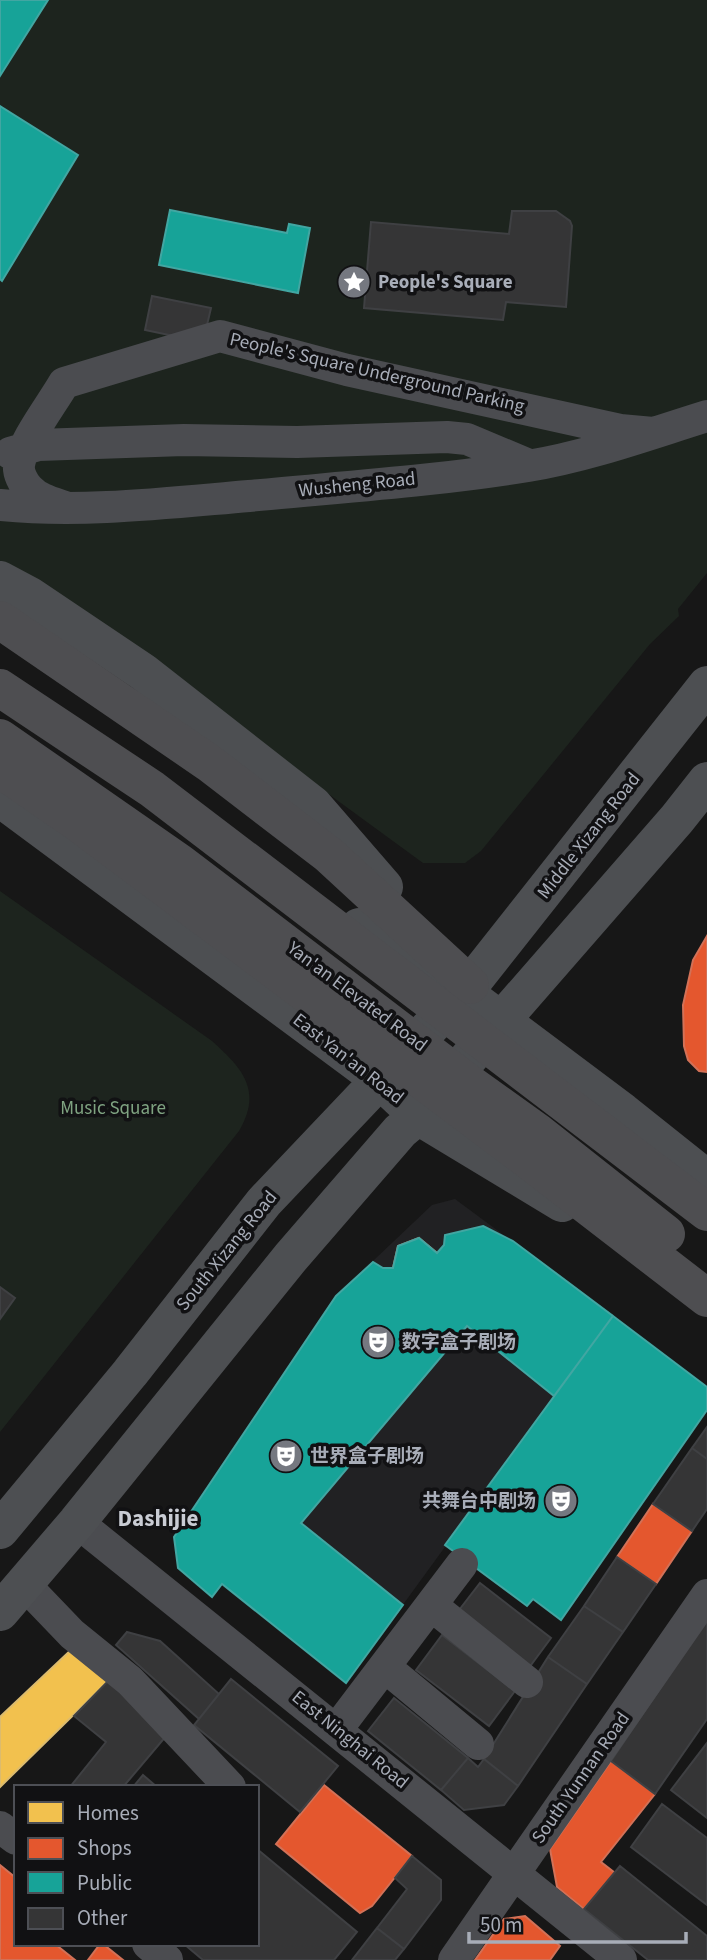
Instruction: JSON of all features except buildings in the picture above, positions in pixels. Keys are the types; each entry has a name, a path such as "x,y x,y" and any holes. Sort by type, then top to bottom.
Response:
{"highway":[{"path":"10,626 209,763 328,855 466,988"},
{"path":"0,688 152,789 707,1212"},
{"name":"Yan'an Elevated Road","path":"0,738 180,863 537,1132 707,1267"},
{"path":"0,769 110,846 519,1153 707,1298"}],"main road":[{"path":"0,580 30,596 143,672 313,806 466,988 500,1021 623,1112 707,1179"},
{"path":"0,674 78,725 382,943 466,988"},
{"name":"Middle Xizang Road","path":"466,988 707,685"},
{"path":"12,1598 77,1522 291,1257 677,819 707,781"},
{"name":"East Yan'an Road","path":"0,798 379,1079 418,1115 609,1232 707,1305"},
{"name":"South Xizang Road","path":"0,1530 130,1373 264,1202 466,988"}],"street":[{"name":"People's Square Underground Parking","path":"12,453 64,383 220,336 347,370 620,430 653,433"},
{"name":"Wusheng Road","path":"0,505 38,509 152,504 315,490 530,466 653,433 707,415"},
{"path":"68,508 44,500 28,489 20,477 19,466 12,453 38,445 184,440 297,442 447,437 467,439 530,466"},
{"name":"East Ninghai Road","path":"77,1522 621,1960"},
{"path":"337,1730 462,1564"},
{"name":"South Yunnan Road","path":"454,1960 707,1595"},
{"path":"12,1598 72,1634 130,1681 228,1785"},
{"path":"430,1605 527,1682"},
{"path":"385,1667 478,1744"},
{"path":"150,1946 167,1960"}],"shaded area":[{"path":"455,1199 613,1316 346,1683 223,1584 212,1597 178,1568 174,1537 336,1296 432,1205"}],"green space":[{"name":"People's Square","path":"0,0 707,0 707,573 678,609 679,616 650,644 481,851 465,863 423,863 85,616 0,564"},
{"name":"Music Square","path":"0,891 212,1041 232,1061 246,1081 249,1103 239,1131 0,1432"}],"place":[{"name":"People's Square","path":"354,282"},
{"name":"数字盒子剧场","path":"378,1342"},
{"name":"世界盒子剧场","path":"286,1456"},
{"name":"共舞台中剧场","path":"561,1501"}],"district":[{"name":"Dashijie","path":"158,1518"}]}
